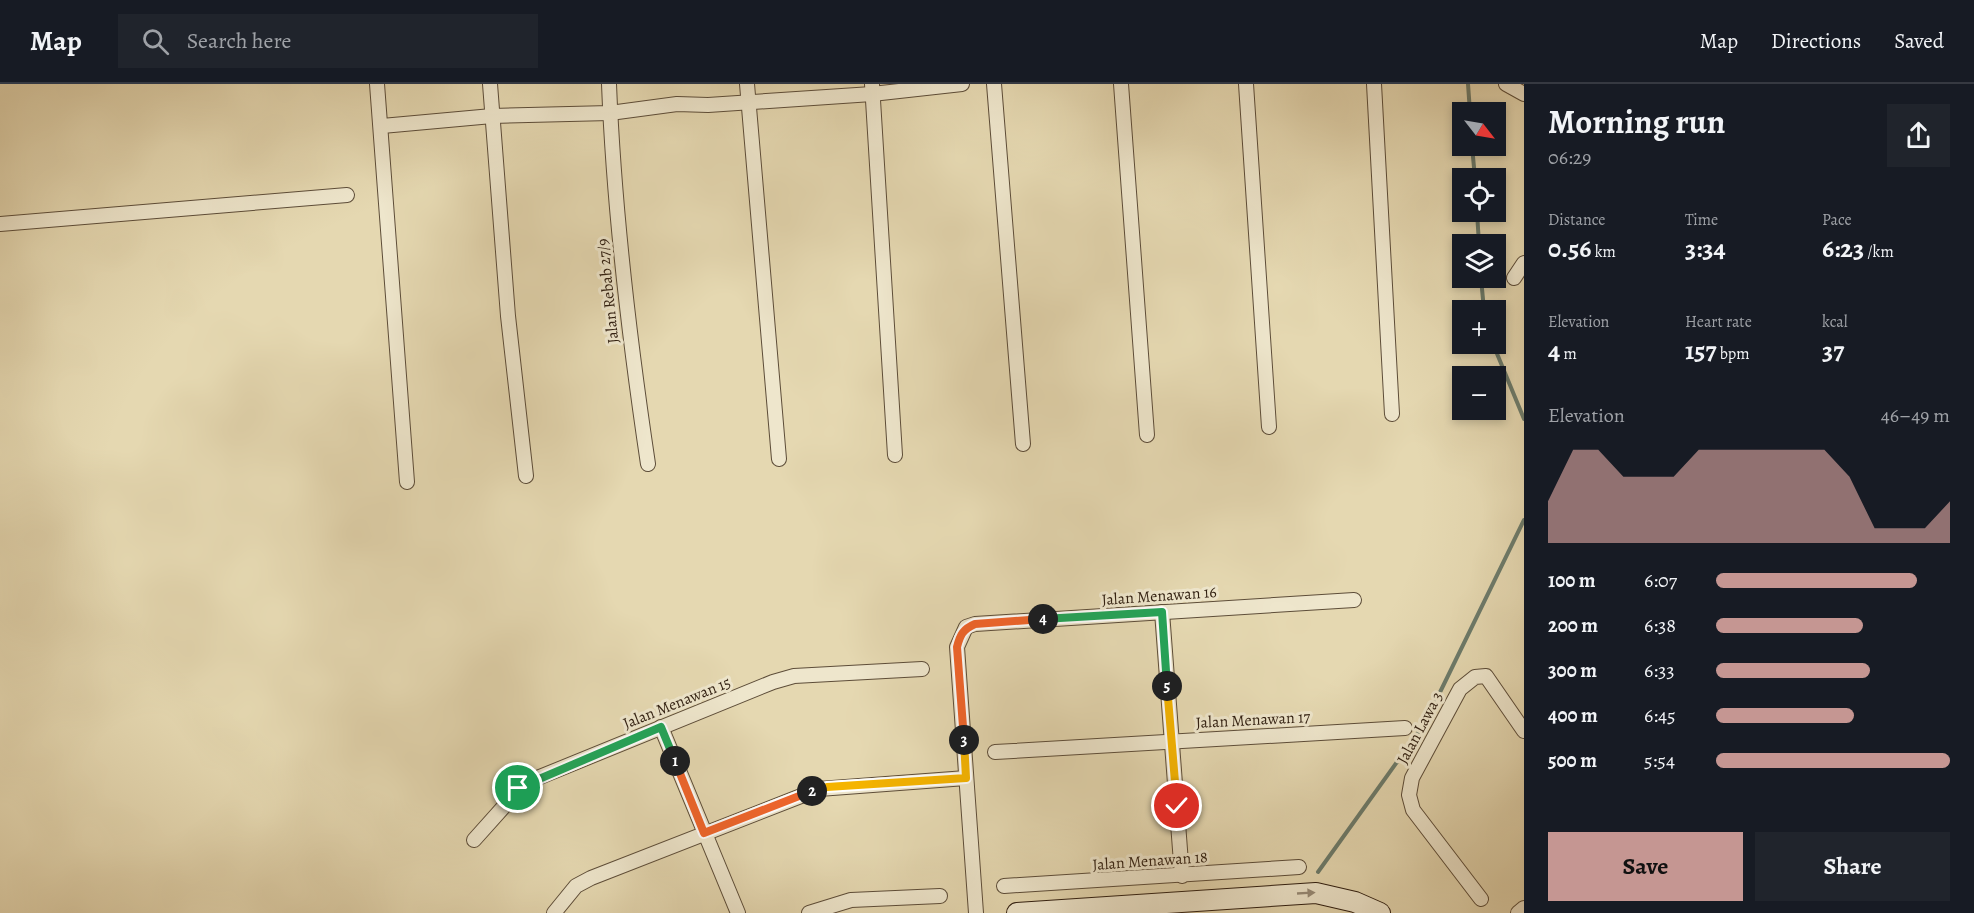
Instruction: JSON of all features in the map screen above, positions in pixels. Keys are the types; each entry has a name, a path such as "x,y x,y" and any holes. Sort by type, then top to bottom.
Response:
{"street":[{"path":"377,84 382,126 407,482"},
{"path":"490,84 508,316 526,476"},
{"name":"Jalan Rebab 27/9","path":"609,84 625,308 648,464"},
{"path":"747,84 779,459"},
{"path":"382,126 492,116 610,112 677,104 748,103 872,89 962,84"},
{"path":"994,84 1023,444"},
{"path":"1121,84 1147,435"},
{"path":"1246,84 1269,426"},
{"path":"1374,84 1392,414"},
{"path":"1506,84 1524,94"},
{"path":"872,89 895,455"},
{"path":"0,225 347,195"},
{"path":"1514,278 1524,263"},
{"name":"Jalan Menawan 16","path":"966,778 957,647 966,627 975,624 1354,600"},
{"path":"1162,612 1182,876"},
{"name":"Jalan Menawan 15","path":"474,840 525,783 794,676 922,669"},
{"name":"Jalan Lawa 3","path":"1481,899 1413,810 1409,795 1412,778 1460,689 1475,677 1486,676 1524,732"},
{"path":"661,727 738,913"},
{"name":"Jalan Menawan 17","path":"995,753 1405,728"},
{"path":"554,913 583,881 827,787 966,778 976,913"},
{"name":"Jalan Menawan 18","path":"1004,886 1299,867"},
{"path":"1017,913 1316,893 1355,902 1380,913"},
{"path":"809,913 851,900 940,896"},
{"path":"1518,913 1524,908"}],"waterway":[{"path":"1468,84 1469,102"},
{"path":"1473,156 1474,168"},
{"path":"1478,222 1478,234"},
{"path":"1482,288 1483,300"},
{"path":"1497,354 1524,419"},
{"path":"1318,872 1425,723 1524,520"}],"route":[{"path":"518,788 532,780 661,727 704,833 827,787 966,778 957,647 966,627 975,624 1162,612 1177,806"}]}
